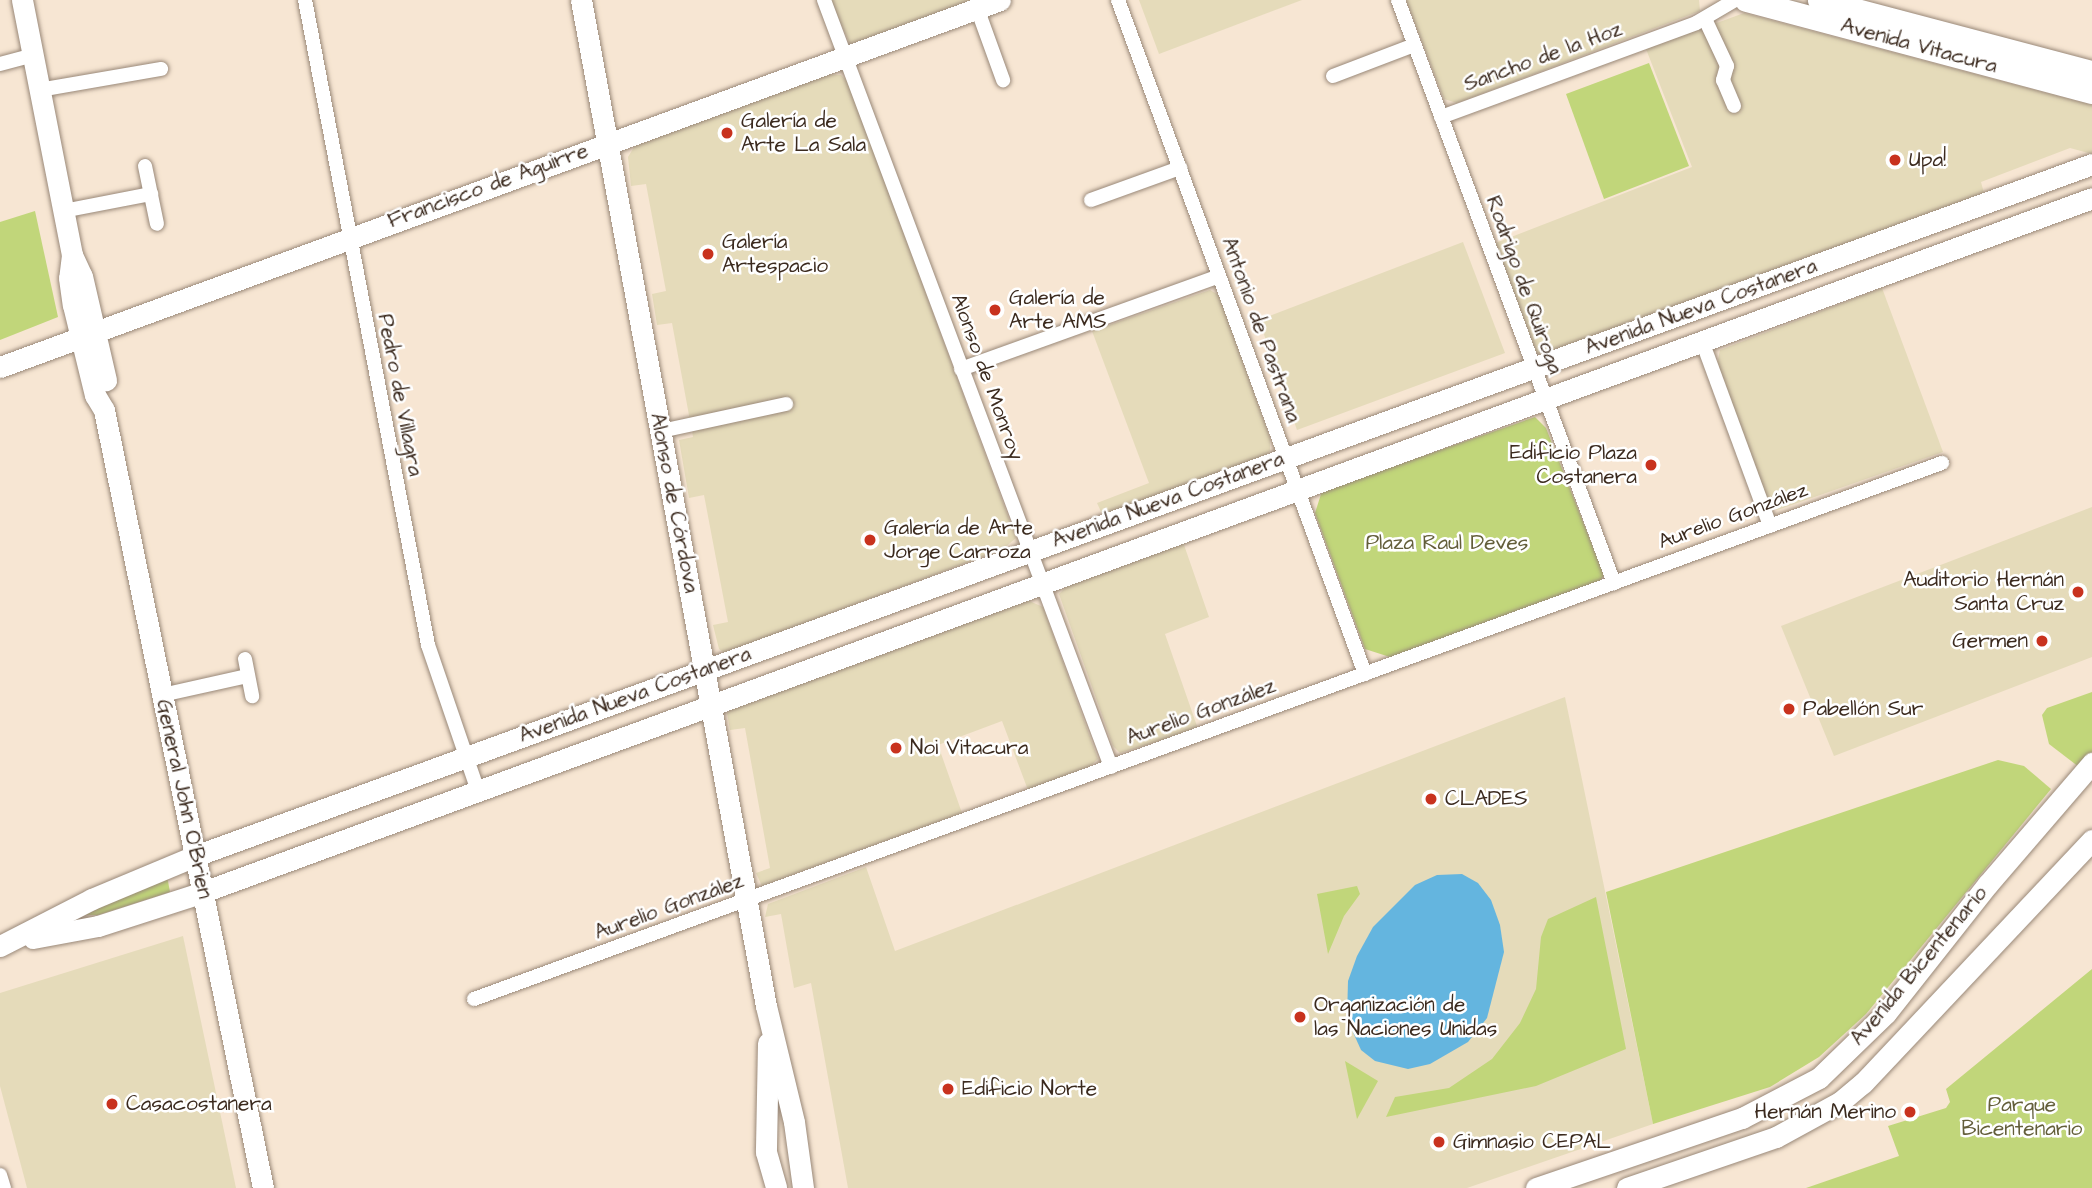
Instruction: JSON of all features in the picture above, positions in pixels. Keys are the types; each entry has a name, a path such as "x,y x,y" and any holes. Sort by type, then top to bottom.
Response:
{"main road":[{"name":"General John O'Brien","path":"22,0 72,255 69,278 88,334 95,395 104,410 263,1188"},
{"name":"Alonso de Córdova","path":"581,0 766,1006 794,1122 803,1188"},
{"name":"Francisco de Aguirre","path":"0,367 607,141 1000,0"},
{"name":"Avenida Vitacura","path":"1745,0 2092,87"},
{"name":"Avenida Vitacura","path":"1819,0 2092,87"},
{"name":"Avenida Nueva Costanera","path":"7,944 92,899 195,856 2092,164"},
{"name":"Avenida Nueva Costanera","path":"7,944 98,926 203,892 2092,198"},
{"path":"1889,238 1905,247 1912,263"},
{"name":"Avenida Bicentenario","path":"1536,1188 1742,1118 1819,1078 1886,1013 2092,763"},
{"name":"Avenida Bicentenario","path":"1627,1188 1776,1137 1840,1102 1863,1083 2092,840"},
{"name":"Alonso de Córdova","path":"766,1006 769,1127 766,1152 776,1188"},
{"path":"769,1127 794,1122"}],"street":[{"name":"Pedro de Villagra","path":"305,0 348,237 428,645 478,791"},
{"name":"Alonso de Monroy","path":"824,0 1111,767"},
{"name":"Antonio de Pastrana","path":"1118,0 1365,674"},
{"name":"Rodrigo de Quiroga","path":"1398,0 1614,583"},
{"name":"Sancho de la Hoz","path":"1441,117 1705,19 1735,0"},
{"path":"976,8 1003,80"},
{"path":"1705,19 1727,66 1723,80 1734,106"},
{"path":"1333,76 1414,45"},
{"path":"0,64 33,55"},
{"path":"39,90 161,69"},
{"path":"145,166 157,224"},
{"path":"1091,200 1180,168"},
{"path":"63,211 151,194"},
{"path":"961,369 1219,276"},
{"path":"1702,341 1770,526"},
{"path":"661,431 786,404"},
{"name":"Aurelio González","path":"474,999 1942,463"},
{"path":"245,659 252,696"},
{"path":"162,695 248,676"},
{"path":"0,1175 4,1188"}],"shaded area":[{"path":"830,0 979,0 850,44"},
{"path":"1139,0 1302,0 1159,54"},
{"path":"1406,0 1699,0 1700,11 1457,103 1444,99"},
{"path":"1744,13 2092,105 2092,154 2070,148 1981,182 1984,193 1543,355 1534,351 1493,244 1692,167 1646,49"},
{"path":"824,74 841,75 848,82 1016,538 1003,549 725,653 719,649 713,625 728,622 704,495 689,498 679,440 693,437 672,323 657,325 652,294 666,291 646,184 631,186 628,157 636,144"},
{"path":"1463,242 1505,353 1297,430 1259,320"},
{"path":"1882,288 1943,452 1777,510 1768,503 1717,365 1720,350"},
{"path":"1210,290 1219,295 1270,438 1270,451 1263,458 1103,516 1097,503 1149,483 1092,331"},
{"path":"2092,507 2092,657 1834,756 1781,626"},
{"path":"1183,542 1209,617 1165,634 1198,729 1120,753 1113,746 1059,594 1072,581"},
{"path":"1027,600 1043,607 1098,759 1089,767 1028,790 1002,721 938,745 962,813 762,886 756,873 770,868 745,728 730,730 727,713 734,706"},
{"path":"1565,697 1653,1124 1467,1188 848,1188 811,983 794,988 781,914 765,917 768,904 866,867 895,951"},
{"name":"Casacostanera","path":"183,936 236,1188 27,1188 0,1086 0,993"}],"green space":[{"path":"1649,63 1689,166 1604,199 1566,94"},
{"path":"35,211 58,317 0,340 0,222"},
{"name":"Plaza Raul Deves","path":"1535,417 1546,428 1604,575 1598,584 1393,658 1365,649 1315,513 1322,491"},
{"path":"2092,692 2092,753 2079,767 2049,744 2042,715 2047,708"},
{"path":"1998,760 2024,766 2051,789 1866,1014 1819,1057 1770,1087 1653,1124 1606,892"},
{"path":"167,876 170,892 98,915 85,915"},
{"path":"1357,886 1360,894 1344,916 1328,954 1317,894"},
{"path":"1596,897 1626,1049 1536,1086 1386,1117 1395,1097 1449,1088 1492,1059 1520,1023 1536,989 1541,937 1548,919"},
{"name":"Parque Bicentenario","path":"2092,969 2092,1188 1806,1188 1899,1156 1888,1126 1946,1108 1950,1102 1946,1089"},
{"path":"1345,1061 1378,1081 1357,1119"}],"water":[{"path":"1462,874 1478,883 1491,900 1500,925 1504,952 1487,1018 1468,1042 1430,1064 1408,1069 1375,1061 1361,1050 1347,1019 1348,981 1357,956 1373,927 1415,885 1437,875"}],"place":[{"name":"Galería de Arte La Sala","path":"727,133"},
{"name":"Upa!","path":"1895,160"},
{"name":"Galería Artespacio","path":"708,254"},
{"name":"Galería de Arte AMS","path":"995,310"},
{"name":"Edificio Plaza Costanera","path":"1651,465"},
{"name":"Galería de Arte Jorge Carroza","path":"870,540"},
{"name":"Auditorio Hernán Santa Cruz","path":"2078,592"},
{"name":"Germen","path":"2042,641"},
{"name":"Pabellón Sur","path":"1789,709"},
{"name":"Noi Vitacura","path":"896,748"},
{"name":"CLADES","path":"1431,799"},
{"name":"Organización de las Naciones Unidas","path":"1300,1017"},
{"name":"Edificio Norte","path":"948,1089"},
{"name":"Casacostanera","path":"112,1104"},
{"name":"Hernán Merino","path":"1910,1112"},
{"name":"Gimnasio CEPAL","path":"1439,1142"}]}
